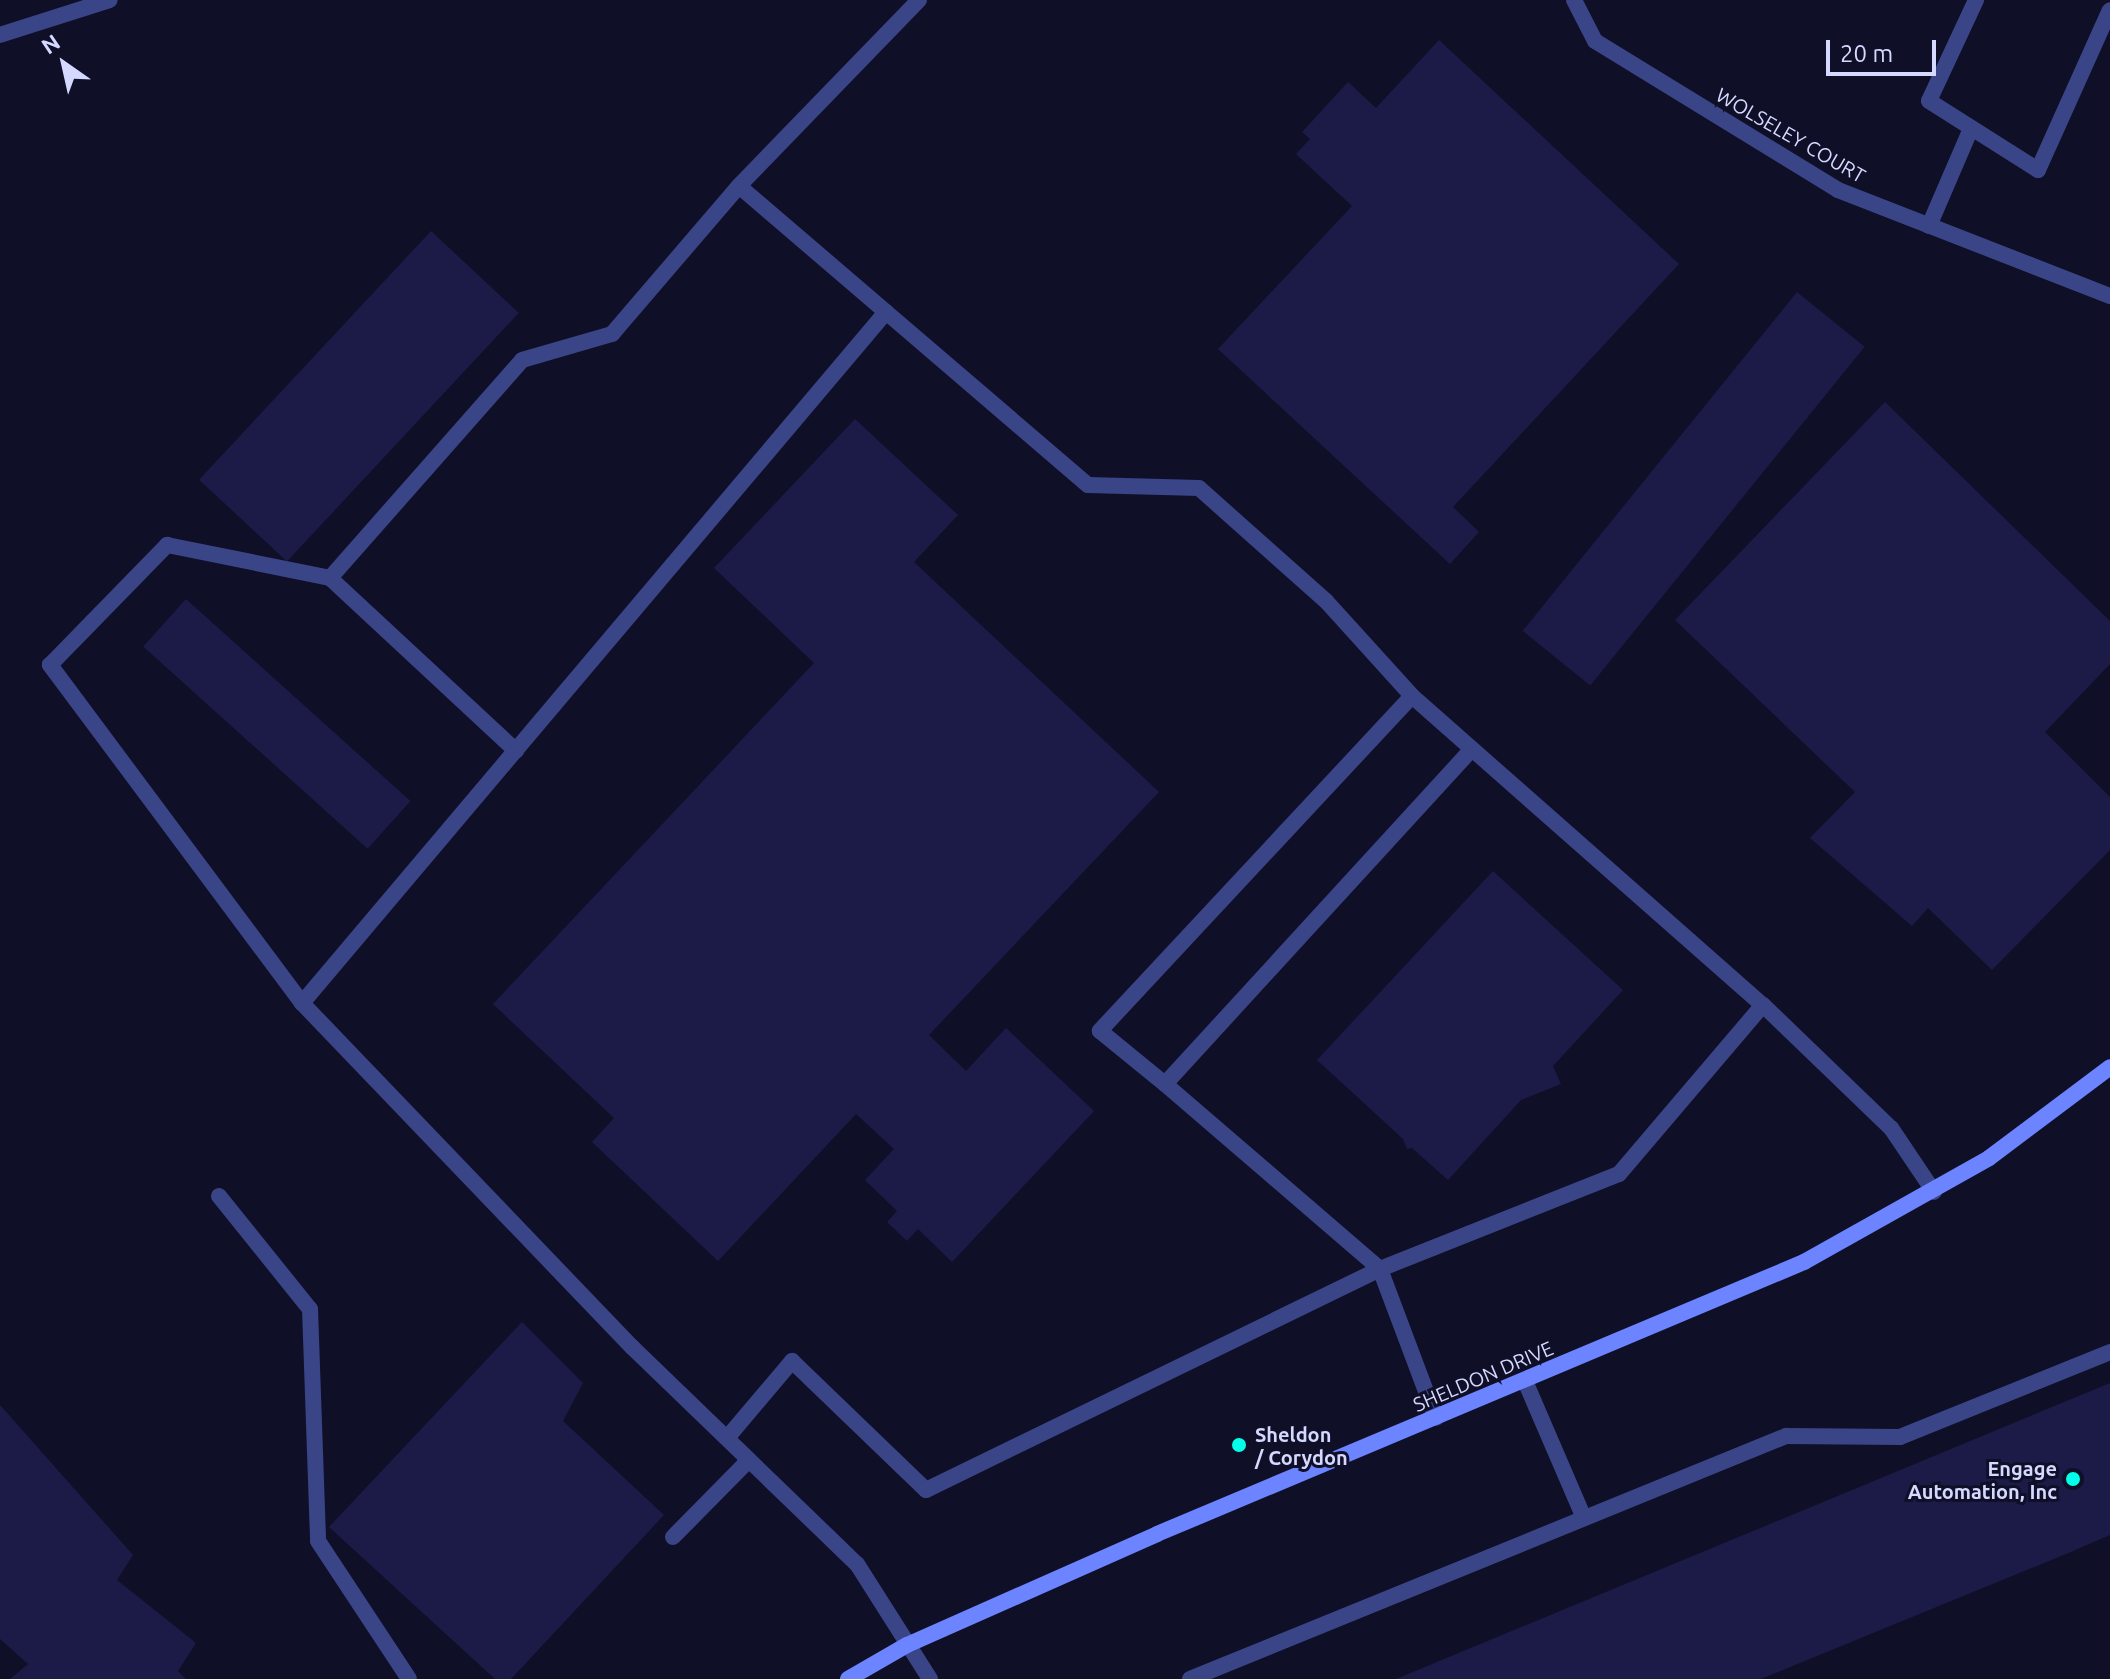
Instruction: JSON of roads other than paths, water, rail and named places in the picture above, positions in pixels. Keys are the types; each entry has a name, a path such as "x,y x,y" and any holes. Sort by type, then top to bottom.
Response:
{"street":[{"path":"0,35 110,0"},
{"path":"330,578 522,360 612,334 739,186 919,0"},
{"name":"WOLSELEY COURT","path":"1574,0 1595,41 1838,190 2110,296"},
{"path":"1976,0 1929,101 1970,131 2038,170 2106,30 2110,10"},
{"path":"1929,226 1970,131"},
{"path":"739,186 1088,485 1199,488 1326,601 1412,696 1763,1005 1891,1128 1934,1192"},
{"path":"302,1003 886,312"},
{"path":"516,751 330,578 167,545 50,665 302,1003 632,1347 857,1564 930,1679"},
{"path":"1412,696 1100,1031 1380,1269 1436,1418"},
{"path":"1165,1084 1471,750"},
{"path":"727,1438 792,1361 926,1490 1380,1269 1619,1174 1763,1005"},
{"name":"SHELDON DRIVE","path":"848,1679 907,1645 1804,1262 1934,1192 2110,1067"},
{"path":"219,1196 310,1309 318,1541 409,1679"},
{"path":"1190,1679 1786,1436 1900,1437 2110,1352"},
{"path":"1525,1381 1584,1518"},
{"path":"673,1537 749,1460"}],"place":[{"name":"Sheldon / Corydon","path":"1239,1445"},
{"name":"Engage Automation, Inc","path":"2073,1479"}]}
